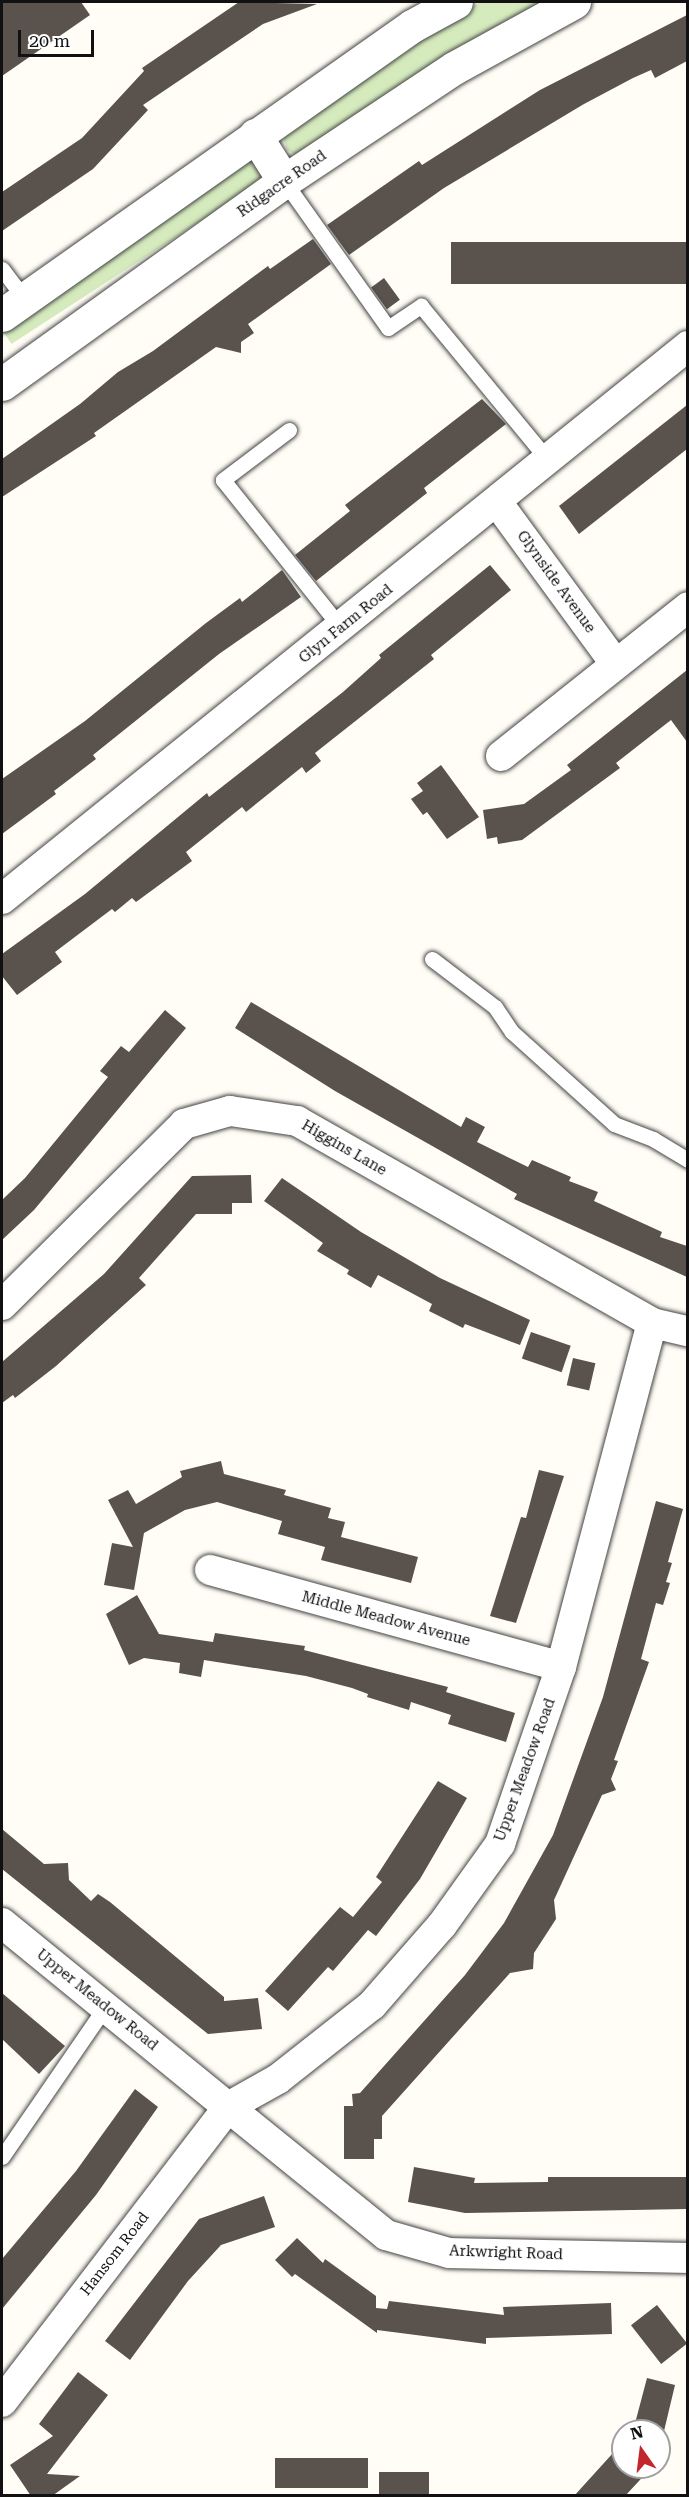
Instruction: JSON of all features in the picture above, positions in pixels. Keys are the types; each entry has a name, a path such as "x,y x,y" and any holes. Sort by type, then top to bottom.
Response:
{"street":[{"path":"13,306 412,26 456,2"},
{"name":"Ridgacre Road","path":"2,384 285,181 454,68 574,2"},
{"path":"255,135 285,181"},
{"name":"Glyn Farm Road","path":"2,899 341,628 687,345"},
{"name":"Glynside Avenue","path":"496,502 615,663"},
{"path":"501,756 687,607"},
{"name":"Higgins Lane","path":"2,1305 184,1124 230,1111 297,1121 652,1323 687,1331"},
{"name":"Upper Meadow Road","path":"2,1923 228,2107 278,2079 372,2005 442,1925 500,1844 561,1667 652,1323"},
{"name":"Middle Meadow Avenue","path":"210,1570 561,1667"},
{"name":"Arkwright Road","path":"228,2107 386,2235 449,2253 687,2258"},
{"name":"Hansom Road","path":"2,2402 228,2107"}],"lane":[{"path":"285,181 388,328 421,306 548,460"},
{"path":"2,269 13,306"},
{"path":"289,430 223,480 341,628"},
{"path":"432,959 495,1007 512,1032 614,1124 653,1138 687,1160"},
{"path":"2,2157 105,2007"}],"green space":[{"path":"480,2 552,2 298,156 287,150 281,131"},
{"path":"247,154 264,180 11,344 2,329 2,313"}],"building":[{"path":"2,2 81,2 90,15 2,76"},
{"path":"239,2 317,4 263,24 143,105 148,110 93,169 2,231 2,192 82,138 144,71 142,68"},
{"path":"687,15 687,61 655,78 651,70 584,104 444,188 349,255 327,225 419,161 422,165 540,90"},
{"path":"313,239 331,264 248,324 254,333 241,342 241,353 216,347 94,433 96,436 2,497 2,459 80,404 118,372 153,351 268,266 270,269"},
{"path":"451,242 687,242 687,284 451,284"},
{"path":"384,278 400,300 387,309 371,287"},
{"path":"482,399 506,424 424,488 427,493 316,581 295,555 350,511 345,505"},
{"path":"687,405 687,449 579,534 559,506"},
{"path":"490,565 511,590 431,655 434,659 315,753 321,761 306,773 302,767 246,812 242,807 186,852 192,861 136,902 132,898 115,912 112,909 55,952 62,962 17,995 2,976 2,954 85,894 207,793 209,797 343,692 381,658 379,655"},
{"path":"282,570 301,597 219,654 93,755 96,759 54,791 56,794 2,834 2,779 85,721 206,623 240,598 242,602"},
{"path":"687,670 687,742 671,720 616,763 620,768 522,840 498,844 497,837 487,839 483,810 524,804 571,770 567,765"},
{"path":"441,765 479,817 447,839 427,812 423,815 411,799 423,791 417,783"},
{"path":"251,1002 461,1127 466,1117 485,1127 477,1142 528,1167 532,1160 571,1177 569,1181 598,1192 594,1201 662,1232 660,1237 687,1246 687,1277 514,1199 517,1194 335,1091 235,1028"},
{"path":"165,1010 186,1028 34,1210 2,1240 2,1200 25,1178 108,1077 100,1071 121,1046 129,1052"},
{"path":"251,1175 252,1203 232,1203 232,1214 196,1214 139,1278 146,1285 56,1366 15,1398 13,1395 2,1403 2,1362 104,1274 192,1176"},
{"path":"282,1178 361,1232 440,1278 530,1320 520,1345 465,1324 463,1328 429,1311 432,1304 378,1275 371,1288 347,1274 349,1270 317,1251 323,1243 264,1201"},
{"path":"531,1332 571,1346 562,1372 522,1358"},
{"path":"573,1358 595,1363 589,1390 567,1385"},
{"path":"221,1461 224,1474 286,1490 284,1495 331,1508 328,1518 345,1522 341,1537 418,1557 411,1583 321,1560 325,1547 278,1534 282,1521 217,1502 185,1510 144,1533 134,1590 104,1585 112,1543 133,1547 108,1500 128,1490 136,1504 182,1477 180,1471"},
{"path":"539,1470 564,1476 516,1623 490,1616 521,1517 526,1518"},
{"path":"656,1501 683,1509 668,1562 672,1563 666,1582 670,1583 663,1605 656,1603 641,1659 649,1662 614,1760 618,1761 611,1779 616,1790 602,1795 554,1900 556,1919 534,1953 533,1969 510,1973 382,2116 382,2139 374,2139 374,2159 344,2159 344,2106 353,2106 352,2094 360,2093 465,1975 504,1923 553,1835 603,1697"},
{"path":"137,1595 159,1634 213,1642 215,1633 305,1646 304,1650 448,1687 446,1692 515,1713 506,1742 448,1724 451,1715 411,1702 409,1710 367,1697 368,1694 352,1688 306,1676 204,1660 201,1677 179,1673 180,1663 144,1658 129,1665 106,1614"},
{"path":"438,1781 467,1798 420,1879 376,1936 368,1930 333,1971 328,1967 288,2011 265,1991 340,1907 353,1917 382,1882 376,1877"},
{"path":"2,1829 44,1864 68,1863 69,1880 91,1901 98,1894 110,1902 224,1997 224,2001 258,1998 262,2029 208,2034 2,1869"},
{"path":"2,1993 65,2046 39,2074 2,2039"},
{"path":"135,2089 158,2107 96,2195 2,2309 2,2259 76,2171"},
{"path":"414,2167 475,2178 474,2183 548,2182 548,2177 687,2177 687,2209 465,2213 408,2202"},
{"path":"264,2196 275,2227 221,2245 188,2281 130,2360 105,2341 199,2219"},
{"path":"297,2238 323,2263 325,2259 376,2296 376,2308 387,2309 389,2301 504,2315 503,2307 611,2303 612,2334 486,2338 486,2344 377,2330 377,2333 295,2274 292,2277 275,2260"},
{"path":"657,2305 687,2344 661,2364 631,2325"},
{"path":"78,2372 108,2395 47,2474 80,2476 52,2496 31,2496 10,2465 53,2436 39,2424"},
{"path":"647,2378 675,2385 667,2419 636,2419"},
{"path":"611,2455 611,2479 641,2479 625,2496 574,2496"},
{"path":"275,2458 368,2458 368,2488 275,2488"},
{"path":"379,2472 429,2472 429,2496 379,2496"}]}
